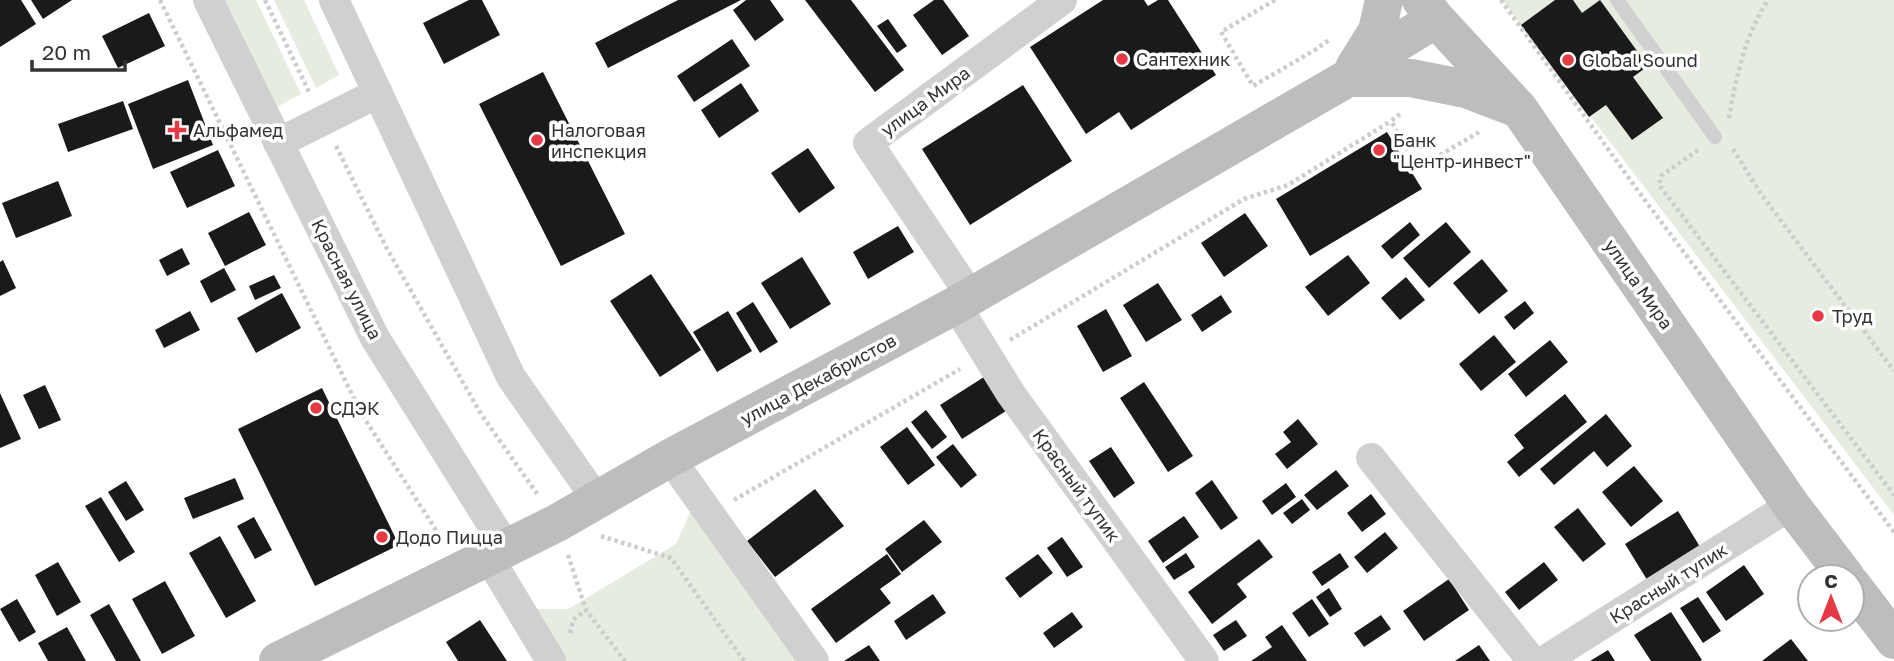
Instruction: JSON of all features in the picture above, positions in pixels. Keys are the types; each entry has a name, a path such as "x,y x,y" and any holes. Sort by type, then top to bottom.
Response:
{"street":[{"name":"Красная улица","path":"208,0 485,558 551,661"},
{"path":"334,0 511,377 597,500"},
{"name":"улица Мира","path":"963,300 868,143 1062,0"},
{"name":"улица Декабристов","path":"1348,78 1377,31 1384,0"},
{"name":"улица Декабристов","path":"278,661 557,523 670,458 963,300 1348,78 1428,10"},
{"name":"улица Мира","path":"1428,10 1518,109 1791,505 1835,563"},
{"name":"улица Декабристов","path":"1348,78 1411,78 1466,89 1518,109"},
{"path":"278,143 378,93"},
{"name":"Красный тупик","path":"963,300 986,354 1011,394 1204,661"},
{"path":"670,458 814,661"},
{"path":"1371,458 1532,661"},
{"name":"Красный тупик","path":"1544,661 1791,505"},
{"path":"1866,603 1894,640"}],"lane":[{"path":"1616,0 1721,138"}],"path":[{"path":"160,0 361,413 485,558"},
{"path":"265,0 386,247 481,414 557,523 586,610 625,661"},
{"path":"1253,86 1221,33 1275,0"},
{"path":"1501,0 1644,200 1894,532"},
{"path":"1728,127 1735,82 1746,42 1768,0"},
{"path":"709,514 986,354 1244,200 1288,185 1391,121"},
{"path":"1894,371 1721,138 1661,177 1659,185 1894,495"},
{"path":"557,523 671,558 744,661"}],"shaded area":[{"path":"223,0 256,0 301,94 275,108"},
{"path":"274,0 304,0 339,75 316,88"},
{"name":"Труд","path":"1502,0 1894,0 1894,515"},
{"path":"691,510 799,661 558,661 524,609 568,609 676,544"}],"building":[{"path":"0,0 21,0 36,24 0,47"},
{"path":"31,0 72,0 43,19"},
{"path":"469,0 482,0 500,35 444,64 423,23"},
{"path":"678,0 741,0 608,68 595,43"},
{"path":"746,0 770,0 784,20 755,41 733,10"},
{"path":"805,0 851,0 904,70 875,92"},
{"path":"934,0 943,0 969,36 942,55 913,15"},
{"name":"Сантехник","path":"1103,0 1144,0 1148,6 1158,0 1168,0 1216,75 1131,130 1119,112 1086,134 1030,47"},
{"path":"1555,0 1573,0 1582,13 1600,0 1648,66 1633,77 1663,118 1632,140 1606,105 1589,117 1521,25"},
{"path":"149,13 165,46 118,68 102,36"},
{"path":"888,19 907,46 897,53 877,26"},
{"path":"732,39 750,66 694,102 677,76"},
{"name":"Налоговая инспекция","path":"543,72 625,234 561,266 479,104"},
{"path":"188,80 213,145 153,169 128,104"},
{"path":"741,83 759,111 719,138 701,110"},
{"path":"1023,85 1072,161 970,225 922,149"},
{"path":"123,101 133,129 68,152 58,124"},
{"path":"1387,132 1422,189 1310,256 1276,199"},
{"path":"808,148 835,188 799,213 771,173"},
{"path":"218,150 235,186 187,208 170,172"},
{"path":"58,181 72,216 16,238 2,203"},
{"path":"249,212 266,245 225,266 208,233"},
{"path":"1245,213 1268,246 1224,277 1201,243"},
{"path":"1410,222 1420,235 1392,259 1381,246"},
{"path":"1446,222 1471,252 1429,288 1403,258"},
{"path":"898,226 914,252 868,279 853,252"},
{"path":"182,248 190,264 167,276 159,260"},
{"path":"1348,255 1370,283 1328,316 1305,287"},
{"path":"802,257 831,304 790,329 761,283"},
{"path":"1482,259 1508,291 1479,314 1453,283"},
{"path":"3,260 16,288 0,296 0,262"},
{"path":"224,268 236,290 211,303 200,281"},
{"path":"651,274 701,350 660,377 610,301"},
{"path":"274,275 281,288 255,300 249,286"},
{"path":"1406,277 1425,300 1400,320 1381,298"},
{"path":"1158,283 1182,320 1146,342 1123,305"},
{"path":"282,293 301,328 256,353 237,318"},
{"path":"1221,295 1232,312 1202,332 1191,315"},
{"path":"1525,301 1534,313 1514,330 1504,317"},
{"path":"753,302 778,342 760,353 736,313"},
{"path":"1106,309 1132,356 1103,372 1077,326"},
{"path":"190,311 200,330 164,348 155,330"},
{"path":"728,311 752,351 717,372 693,332"},
{"path":"1494,335 1516,362 1481,391 1459,364"},
{"path":"1550,340 1568,362 1526,397 1508,374"},
{"path":"984,377 1006,411 962,439 940,405"},
{"path":"1144,382 1193,456 1168,472 1120,398"},
{"path":"45,385 61,420 39,429 23,395"},
{"path":"322,388 399,545 315,586 238,429"},
{"path":"0,393 21,439 0,448"},
{"path":"1565,394 1587,422 1519,477 1507,462 1524,448 1514,435"},
{"path":"926,410 947,437 932,449 911,422"},
{"path":"1606,414 1632,446 1607,467 1594,451 1554,485 1540,469"},
{"path":"1298,419 1318,444 1287,469 1275,454 1291,442 1283,432"},
{"path":"907,427 935,465 908,485 880,447"},
{"path":"953,444 977,475 961,488 936,457"},
{"path":"1111,447 1135,483 1114,498 1089,461"},
{"path":"1634,466 1663,501 1631,527 1602,492"},
{"path":"1336,470 1349,486 1317,510 1304,495"},
{"path":"235,478 244,499 193,519 184,498"},
{"path":"1212,480 1238,518 1221,530 1195,493"},
{"path":"126,481 144,510 126,521 108,492"},
{"path":"1286,483 1296,497 1272,515 1262,501"},
{"path":"815,489 844,526 775,577 747,541"},
{"path":"1371,494 1386,514 1362,532 1347,513"},
{"path":"101,497 135,552 119,562 85,506"},
{"path":"1302,499 1310,510 1292,524 1283,513"},
{"path":"1578,508 1606,544 1583,562 1554,527"},
{"path":"1678,511 1702,550 1649,583 1625,544"},
{"path":"1184,516 1199,537 1163,563 1148,541"},
{"path":"254,517 272,550 255,559 237,526"},
{"path":"924,520 942,542 902,572 885,549"},
{"path":"1385,532 1398,548 1367,573 1354,557"},
{"path":"220,536 256,601 226,618 189,553"},
{"path":"1062,537 1083,567 1067,577 1047,548"},
{"path":"1259,539 1273,557 1237,584 1247,597 1212,624 1188,592"},
{"path":"1186,553 1195,567 1174,580 1165,567"},
{"path":"1340,553 1349,567 1322,586 1312,572"},
{"path":"887,554 901,574 880,589 891,603 836,643 811,609"},
{"path":"1038,554 1053,573 1020,598 1005,578"},
{"path":"58,562 81,602 57,616 35,575"},
{"path":"1544,562 1558,580 1519,610 1505,592"},
{"path":"1744,565 1764,594 1726,621 1706,592"},
{"path":"1449,579 1469,610 1424,641 1403,611"},
{"path":"165,581 195,636 162,654 132,599"},
{"path":"1329,588 1342,609 1330,617 1316,597"},
{"path":"933,594 946,613 906,640 894,621"},
{"path":"1698,597 1721,631 1703,643 1680,608"},
{"path":"17,599 36,632 19,642 0,609"},
{"path":"1312,599 1329,624 1309,637 1292,613"},
{"path":"109,604 141,661 116,661 90,615"},
{"path":"1072,612 1083,627 1054,648 1043,633"},
{"path":"1671,612 1702,660 1651,661 1634,635"},
{"path":"1381,615 1391,629 1364,647 1354,633"},
{"path":"480,620 507,661 458,661 446,642"},
{"path":"1236,620 1247,636 1224,651 1213,635"},
{"path":"1282,625 1307,661 1251,661 1272,647 1265,637"},
{"path":"67,627 86,661 48,661 38,643"},
{"path":"1791,639 1808,661 1762,661"},
{"path":"869,645 880,661 844,661"},
{"path":"1479,645 1490,661 1455,661"},
{"path":"1608,650 1615,661 1590,661"}],"place":[{"name":"Сантехник","path":"1122,59"},
{"name":"Global Sound","path":"1568,60"},
{"name":"Альфамед","path":"177,130"},
{"name":"Налоговая инспекция","path":"537,140"},
{"name":"Банк \"Центр-инвест\"","path":"1379,150"},
{"name":"Труд","path":"1818,316"},
{"name":"СДЭК","path":"316,408"},
{"name":"Додо Пицца","path":"382,537"}]}
